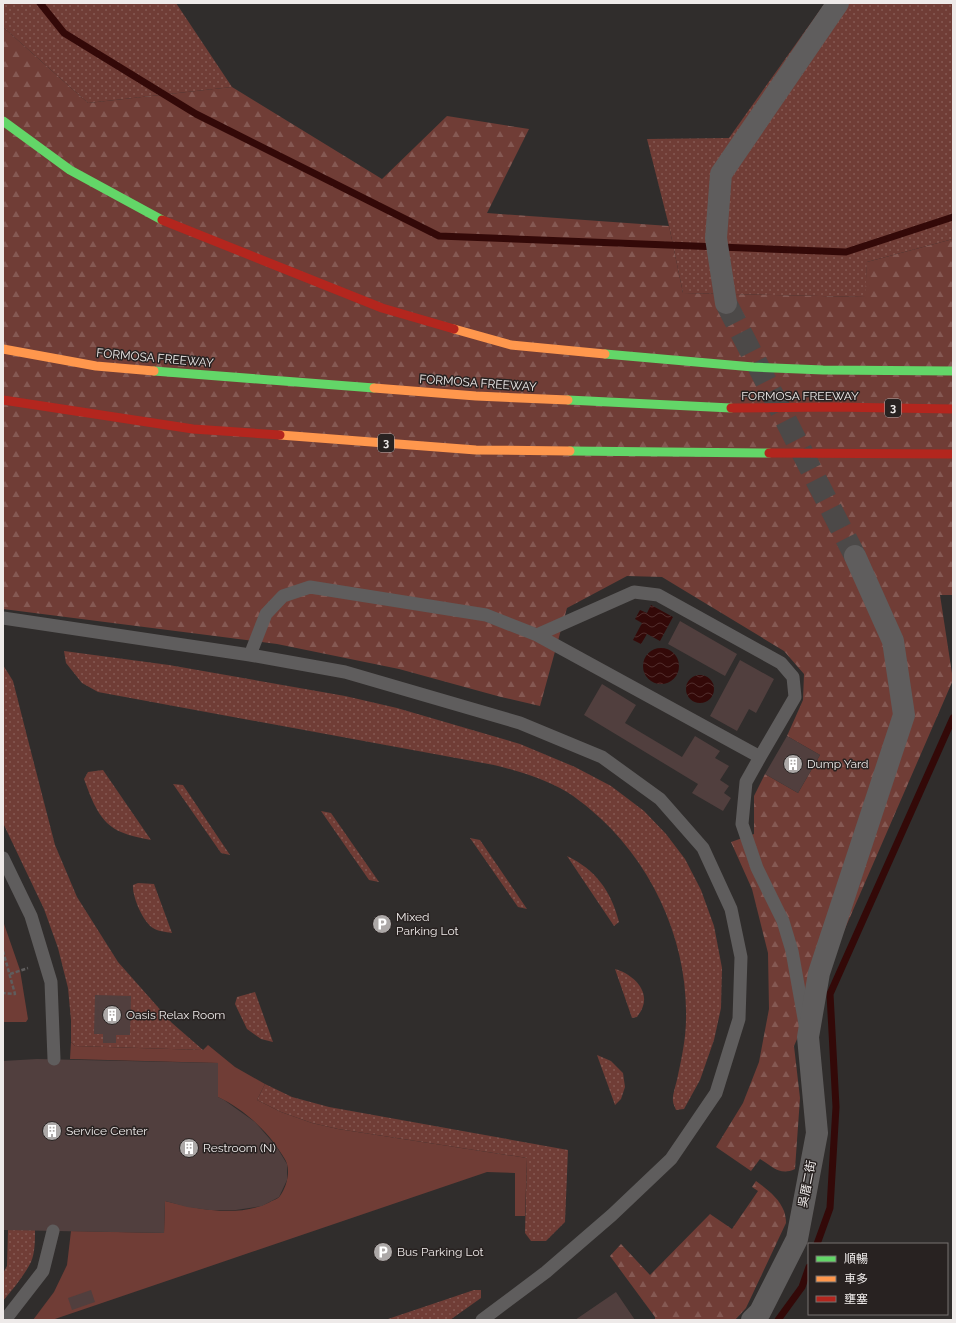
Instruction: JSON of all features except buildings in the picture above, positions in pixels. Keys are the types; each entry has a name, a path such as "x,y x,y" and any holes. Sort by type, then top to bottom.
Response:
{"highway":[{"path":"3,121 70,170 163,221 382,308 511,345 753,367 823,370 953,371"},
{"name":"FORMOSA FREEWAY","path":"3,349 96,366 476,396 742,408 833,407 953,409"},
{"name":"3","path":"3,400 193,429 476,450 953,454"}],"street":[{"path":"726,304 716,238 721,174 838,3"},
{"name":"吳厝二街","path":"752,1320 760,1312 797,1239 817,1133 808,1037 819,973 904,715 894,641 855,556"}],"lane":[{"path":"250,655 266,614 283,596 310,587 486,615 537,635 760,757"},
{"path":"537,635 634,592 658,595 775,659 781,663 793,677 795,697 746,782 742,824 757,868 783,921 792,951 808,1037"},
{"path":"3,618 250,655 345,672 520,723 602,757 660,799 703,848 731,909 741,957 739,1019 716,1093 671,1159 612,1215 546,1272 482,1320"},
{"path":"3,858 31,916 51,982 54,1059"},
{"path":"5,1320 43,1271 53,1231"}],"path":[{"path":"3,951 15,994 3,993"},
{"path":"10,974 30,967"}],"green space":[{"path":"3,3 176,3 232,87 88,103 3,27"},
{"path":"825,3 953,3 953,239 867,262 866,297 683,293 669,226 647,139 729,138"},
{"path":"3,27 88,103 232,87 382,179 447,116 529,129 487,213 669,226 683,293 865,297 867,262 953,239 953,595 940,595 953,680 794,1046 800,1098 795,1169 785,1172 777,1170 760,1159 751,1171 716,1147 743,1103 759,1062 769,1009 768,953 752,889 731,842 754,834 754,796 765,774 798,793 820,755 787,736 803,700 804,674 784,651 662,577 627,576 567,608 540,706 399,669 277,644 3,609"},
{"path":"64,651 169,665 345,696 397,708 520,744 575,767 611,786 644,811 666,834 685,859 701,890 714,926 722,968 721,1008 714,1040 700,1080 684,1109 676,1110 673,1101 684,1047 686,1018 685,989 673,931 662,904 648,877 631,853 612,830 576,798 558,787 540,779 494,765 98,692 82,683 66,663"},
{"path":"3,665 13,681 55,845 77,897 118,962 172,1023 203,1050 75,1046 71,1042 71,1020 68,988 58,948 44,909 3,823"},
{"path":"103,770 151,840 132,836 113,828 97,810 84,779 88,772"},
{"path":"173,784 183,785 230,855 221,853"},
{"path":"321,811 331,813 379,882 369,880"},
{"path":"470,838 480,840 527,909 518,907"},
{"path":"567,856 594,875 607,891 619,922 614,926"},
{"path":"138,883 154,884 172,933 155,929 149,925 142,915 133,890 133,885"},
{"path":"3,921 20,970 28,1019 26,1022 3,1022"},
{"path":"615,969 627,974 641,987 644,999 643,1007 637,1017 632,1018"},
{"path":"255,992 273,1042 261,1039 247,1029 235,1004 237,997"},
{"path":"71,1042 75,1046 203,1050 208,1045 235,1067 265,1084 257,1100 281,1112 312,1123 338,1129 527,1158 525,1216 515,1216 515,1173 487,1172 52,1320 33,1320 54,1292 67,1265 71,1231 164,1233 165,1201 204,1209 231,1211 245,1210 258,1207 278,1198 284,1189 288,1176 286,1161 269,1136 245,1113 218,1097 218,1063 70,1059"},
{"path":"597,1055 611,1061 623,1073 625,1087 621,1099 615,1105"},
{"path":"265,1084 292,1097 329,1107 568,1150 565,1222 546,1241 531,1241 525,1233 527,1158 338,1129 312,1123 281,1112 257,1100"},
{"path":"756,1181 776,1198 782,1206 786,1223 746,1308 735,1320 655,1320 655,1317 610,1256 621,1244 650,1275 710,1214 732,1229 758,1191 752,1187"},
{"path":"8,1230 35,1230 34,1247 31,1262 3,1301 3,1273 7,1266"},
{"path":"474,1290 481,1290 481,1298 450,1320 385,1320"}],"water":[{"path":"651,605 673,617 660,641 647,634 641,644 633,640 642,623 635,619 640,610 647,613"},
{"path":"665,648 674,653 678,659 678,673 674,679 665,684 657,684 648,679 644,673 643,662 648,653 654,649"},
{"path":"700,675 710,679 714,689 710,699 700,703 690,699 686,689 690,679"}],"waterway":[{"path":"40,3 64,33 196,114 439,236 846,252 953,217"},
{"path":"817,1243 830,1208 836,1107 830,994 953,718"},
{"path":"778,1320 802,1287 808,1270"}],"tunnel":[{"path":"726,303 855,556"}],"traffic: fast":[{"path":"3,121 70,170 162,220"},
{"path":"605,354 753,367 823,370 953,371"},
{"path":"154,371 374,388"},
{"path":"568,400 731,408"},
{"path":"570,451 769,453"}],"traffic: slow":[{"path":"454,329 511,345 605,354"},
{"path":"3,349 96,366 154,371"},
{"path":"374,388 476,396 568,400"},
{"path":"280,435 476,450 570,451"}],"traffic: jam":[{"path":"162,220 382,308 454,329"},
{"path":"3,400 193,429 280,435"},
{"path":"731,408 833,407 953,409"},
{"path":"769,453 953,454"}],"place":[{"name":"Dump Yard","path":"793,764"},
{"name":"Mixed Parking Lot","path":"382,924"},
{"name":"Oasis Relax Room","path":"112,1015"},
{"name":"Service Center","path":"52,1131"},
{"name":"Restroom (N)","path":"189,1148"},
{"name":"Bus Parking Lot","path":"383,1252"}]}
